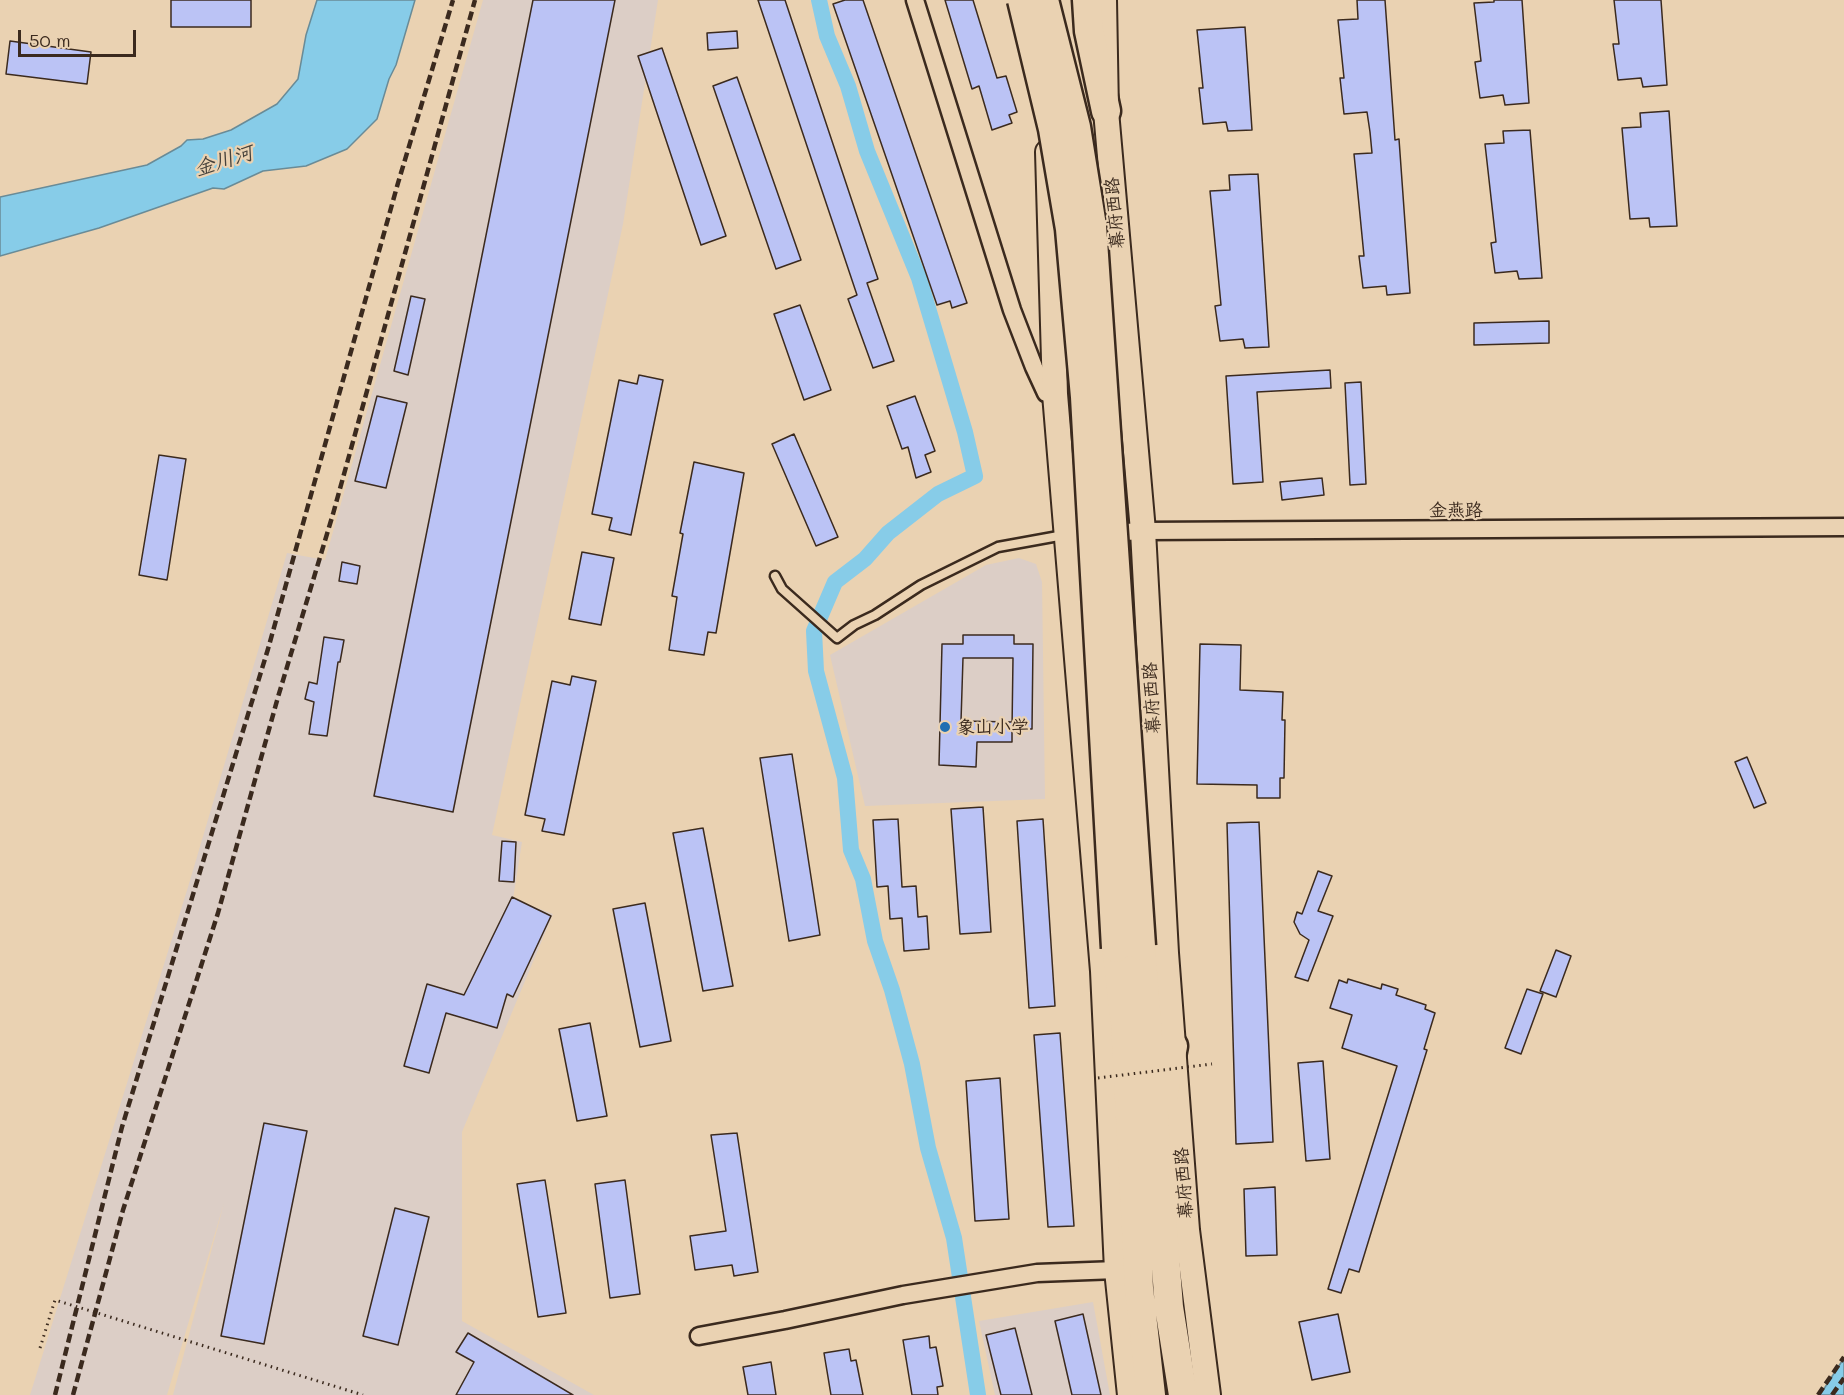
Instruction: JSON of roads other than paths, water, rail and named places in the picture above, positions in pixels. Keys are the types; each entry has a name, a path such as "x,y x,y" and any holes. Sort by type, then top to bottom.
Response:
{"highway":[{"name":"幕府西路","path":"1022,0 1053,129 1070,229 1129,947 1156,1132 1169,1307 1184,1391"},
{"name":"幕府西路","path":"1044,0 1076,127 1092,226 1129,947 1125,1024 1139,1288 1151,1395"},
{"path":"1087,0 1089,31 1106,111"},
{"path":"1103,976 1125,1024"},
{"path":"1156,1132 1173,1046"},
{"path":"1139,1395 1146,1347"}],"main road":[{"path":"1053,0 1048,128 1055,394 1103,976 1118,1270 1130,1395"},
{"name":"幕府西路","path":"1104,0 1106,111 1143,531 1173,1046 1187,1230 1208,1395"},
{"path":"1052,304 1072,329 1089,379 1100,533"},
{"path":"1094,436 1107,448 1123,447 1134,432"},
{"path":"1076,642 1089,625 1107,617 1122,616 1134,621 1149,632"}],"street":[{"path":"915,0 1012,310 1046,393 1055,394"},
{"name":"金燕路","path":"1068,535 1143,531 1844,527"},
{"path":"699,1336 928,1291 1037,1273 1118,1270"}],"lane":[{"path":"775,576 782,589 837,638 854,625 875,615 921,585 998,547 1068,535"}],"water":[{"name":"金川河","path":"317,0 415,0 377,119 347,149 306,166 263,171 224,189 213,188 99,228 0,256 0,197 147,165 181,146 187,140 203,139 231,130 277,104 298,79 306,35"},
{"path":"1844,1358 1844,1395 1820,1395"}],"waterway":[{"path":"819,0 827,36 848,86 867,151 919,278 965,432 975,476 938,494 888,533 865,559 835,582 814,631 816,671 845,778 851,850 863,879 875,941 892,990 912,1064 928,1148 954,1238 978,1395"}],"railway":[{"path":"55,1395 122,1127 268,649 398,183 453,0"},
{"path":"73,1395 123,1210 218,913 278,697 333,514 475,0"},
{"path":"1818,1395 1844,1357"},
{"path":"1832,1395 1844,1378"}],"place":[{"name":"象山小学","path":"945,727"}]}
